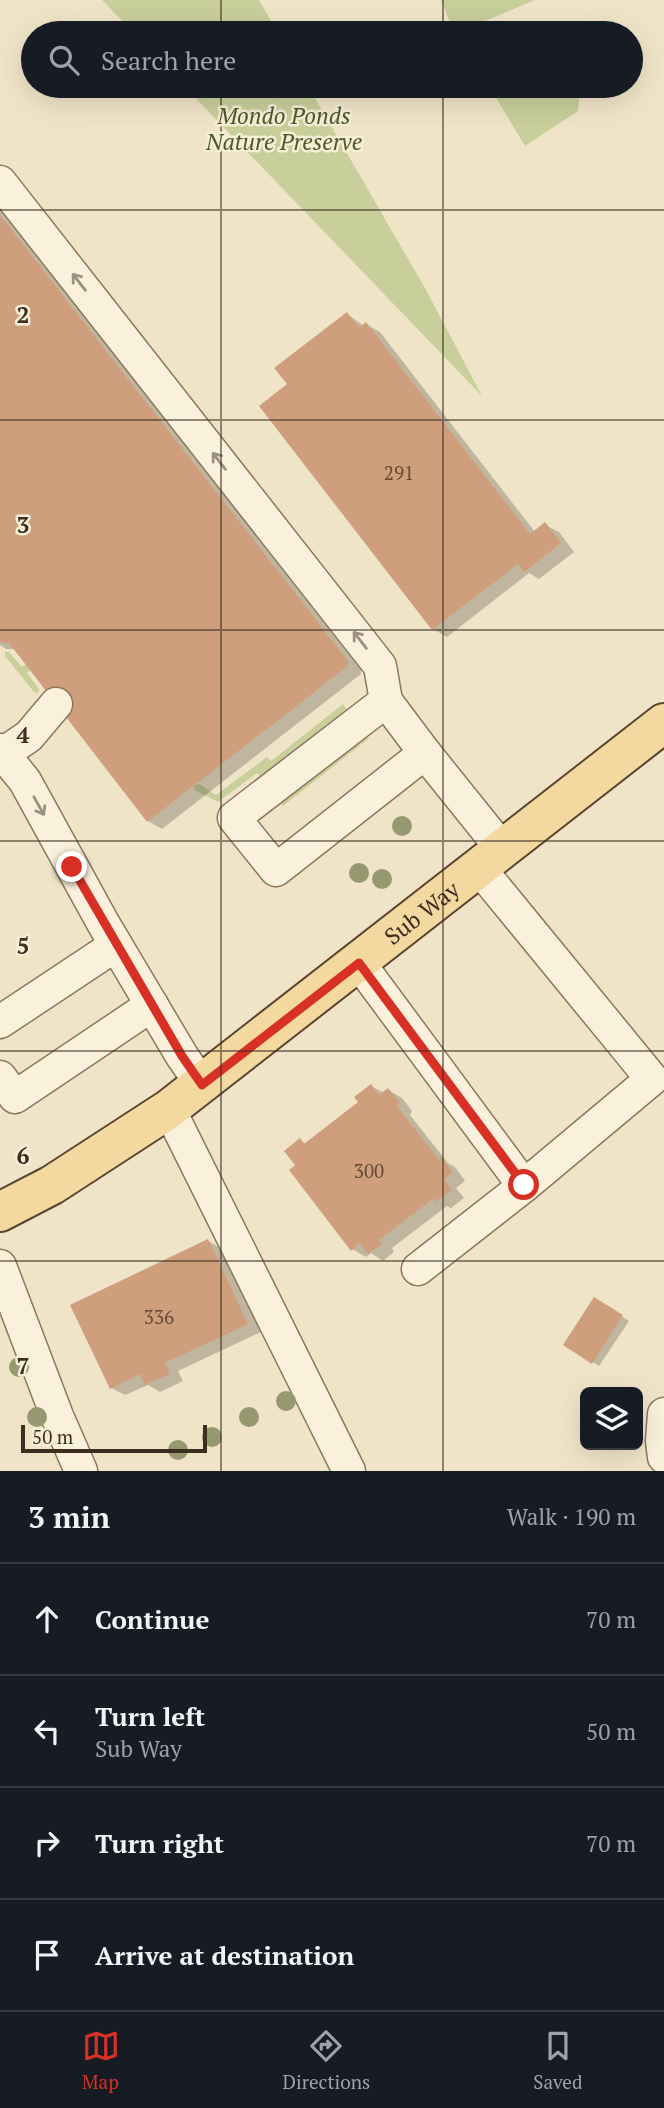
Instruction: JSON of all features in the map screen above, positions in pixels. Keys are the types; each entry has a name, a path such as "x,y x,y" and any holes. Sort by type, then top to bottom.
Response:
{"main road":[{"name":"Sub Way","path":"0,1212 52,1185 169,1110 664,724"}],"street":[{"path":"0,182 380,666 386,701 425,753 491,859 652,1079 418,1269"},
{"path":"386,701 234,818 276,870 425,753"},
{"path":"55,704 29,736 1,752 25,781 116,945 202,1085"},
{"path":"0,1022 116,945"},
{"path":"359,963 524,1185"},
{"path":"0,1077 15,1097 152,1005"},
{"path":"169,1110 349,1471"},
{"path":"0,1266 57,1416 81,1471"},
{"path":"664,1414 664,1457"}],"green space":[{"name":"Mondo Ponds Nature Preserve","path":"102,0 259,0 271,21 122,21"},
{"path":"441,0 535,0 485,21 449,21"},
{"name":"Mondo Ponds Nature Preserve","path":"196,98 315,98 425,288 482,396"},
{"path":"496,98 579,98 578,111 525,146"},
{"path":"208,522 212,527 27,673 39,689 38,693 34,692 5,656 5,652 9,652 22,667"},
{"path":"343,704 368,739 283,806 257,773 218,802 194,790 195,785 199,784 216,795 267,757 271,761"}],"building":[{"path":"0,215 348,661 348,666 147,822 9,643 0,642"},
{"path":"347,312 359,328 366,322 530,534 545,522 561,543 524,572 518,564 432,630 259,406 287,384 274,368"},
{"path":"371,1084 379,1095 388,1088 399,1102 397,1106 439,1160 441,1157 453,1172 444,1179 452,1190 436,1202 434,1198 379,1240 382,1244 368,1254 360,1243 351,1251 289,1170 295,1165 284,1151 300,1138 304,1144 358,1102 354,1097"},
{"path":"208,1239 248,1324 165,1363 170,1374 145,1385 140,1374 110,1389 70,1305"},
{"path":"594,1297 623,1315 592,1364 563,1345"}],"route":[{"path":"72,867 182,1056 202,1085 359,963 524,1185"}]}
